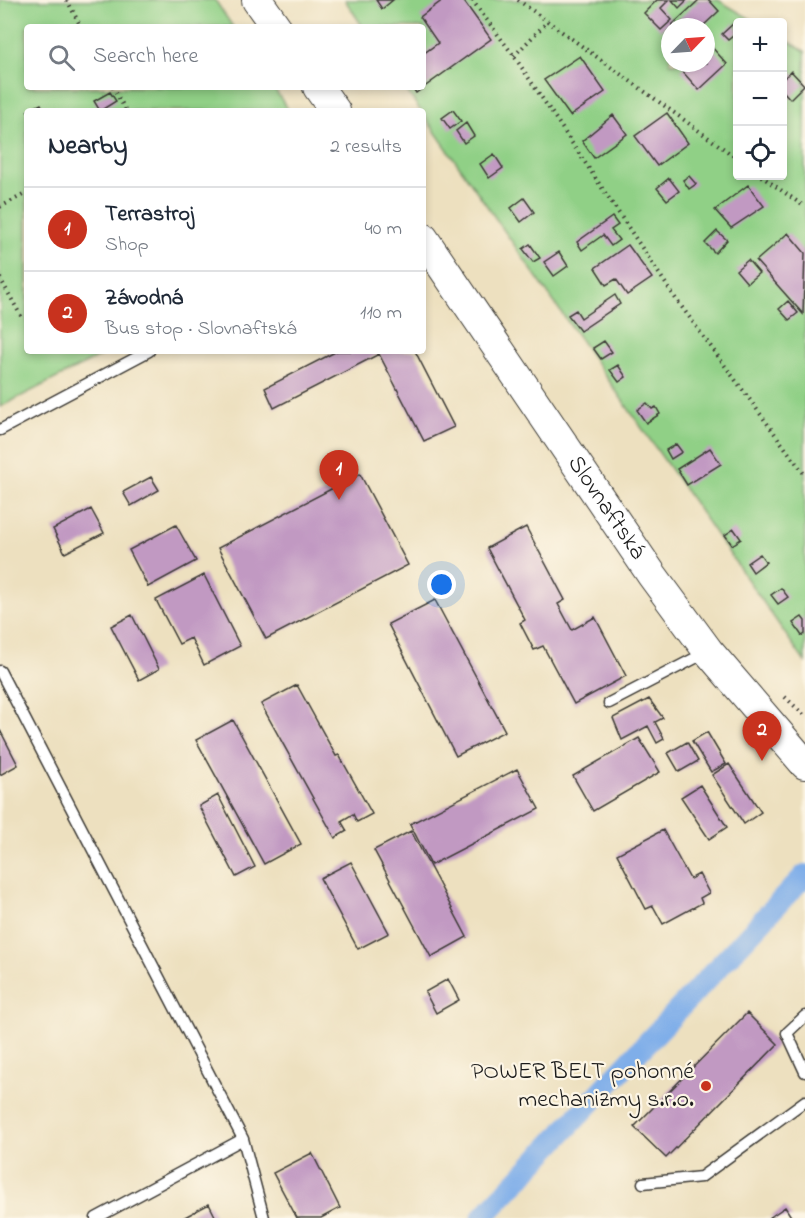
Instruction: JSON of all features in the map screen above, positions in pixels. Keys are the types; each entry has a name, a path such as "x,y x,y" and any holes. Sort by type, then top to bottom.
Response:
{"main road":[{"path":"257,0 274,24"},
{"path":"320,90 333,108"},
{"name":"Slovnaftská","path":"426,242 652,575 708,651 805,764"}],"lane":[{"path":"0,430 143,354"},
{"path":"609,704 708,651"},
{"path":"0,671 243,1139 264,1218"},
{"path":"805,1016 787,1033 805,1072"},
{"path":"644,1183 701,1177 805,1101"},
{"path":"96,1218 243,1139"}],"path":[{"path":"67,0 79,24"},
{"path":"472,0 514,57 676,299 805,475"},
{"path":"518,0 733,155"},
{"path":"514,57 547,22"},
{"path":"115,90 124,108"},
{"path":"766,180 805,207"},
{"path":"0,207 24,195"},
{"path":"0,278 22,318"},
{"path":"779,692 805,716"}],"green space":[{"path":"0,0 215,0 231,24 24,24 24,90 275,90 287,108 24,108 24,354 104,354 0,407"},
{"path":"345,0 718,0 749,18 733,18 733,180 787,180 787,40 805,51 805,662 426,119 426,108 419,108 406,90 426,90 426,24 361,24"}],"building":[{"path":"376,0 393,0 382,9"},
{"path":"443,0 463,0 491,39 426,86 426,52 438,43 420,17"},
{"path":"657,0 669,0 661,8 670,18 661,18 661,30 644,13"},
{"path":"672,0 687,0 679,8"},
{"path":"699,0 709,0 719,11 712,18 680,18"},
{"path":"733,24 733,36 728,40 722,34"},
{"path":"715,51 727,64 699,90 683,72 715,72"},
{"path":"580,56 605,92 570,116 544,80"},
{"path":"791,71 804,85 790,99 787,96 787,75"},
{"path":"110,92 116,101 105,108 98,108 94,101"},
{"path":"453,110 461,121 450,129 442,118"},
{"path":"667,113 688,143 657,166 635,136"},
{"path":"613,115 627,134 594,158 582,141"},
{"path":"466,123 474,136 464,143 456,131"},
{"path":"494,154 503,168 489,178 480,164"},
{"path":"689,176 696,184 689,189 683,180"},
{"path":"669,178 679,191 667,200 657,188"},
{"path":"748,185 764,206 731,228 715,210"},
{"path":"524,198 534,212 521,222 511,208"},
{"path":"612,217 618,225 611,230 619,240 611,246 603,235 582,250 577,242"},
{"path":"717,231 727,240 715,253 705,243"},
{"path":"788,233 805,253 803,314 756,261"},
{"path":"530,244 540,258 533,262 523,249"},
{"path":"628,245 652,278 627,295 616,279 606,285 595,268"},
{"path":"559,252 568,266 554,276 544,262"},
{"path":"748,260 759,273 747,283 736,270"},
{"path":"615,295 620,304 580,331 568,315 576,310 581,318"},
{"path":"788,301 798,313 789,320 779,309"},
{"path":"604,341 612,352 601,359 593,348"},
{"path":"331,354 379,354 274,408 265,388"},
{"path":"379,354 417,354 454,427 424,441"},
{"path":"618,365 626,377 619,382 610,370"},
{"path":"647,403 652,409 656,407 660,414 646,423 637,410"},
{"path":"676,444 682,452 671,459 666,450"},
{"path":"710,448 721,464 687,485 677,469"},
{"path":"360,474 408,565 266,639 218,548"},
{"path":"151,477 159,490 131,506 123,492"},
{"path":"91,509 104,533 65,553 53,529"},
{"path":"176,525 196,561 148,587 129,550"},
{"path":"526,527 565,600 558,604 572,630 595,617 626,676 574,704 543,646 534,650 520,623 525,620 487,548"},
{"path":"734,529 741,539 732,545 725,535"},
{"path":"760,554 766,562 753,572 747,563"},
{"path":"204,575 240,646 204,665 191,638 179,644 156,600"},
{"path":"781,588 788,597 778,604 771,595"},
{"path":"435,600 505,731 456,756 388,624"},
{"path":"132,615 159,669 139,680 111,626"},
{"path":"802,617 805,621 805,634 802,636 793,623"},
{"path":"297,685 336,756 339,755 372,814 357,822 353,814 341,821 347,831 335,838 261,704"},
{"path":"649,699 663,718 655,722 664,739 657,743 648,726 622,740 613,718"},
{"path":"233,720 301,844 264,864 196,740"},
{"path":"0,730 18,765 0,775"},
{"path":"707,732 726,764 711,772 692,741"},
{"path":"639,738 660,772 593,811 573,776"},
{"path":"687,742 698,761 679,772 668,753"},
{"path":"729,764 761,812 744,824 712,775"},
{"path":"517,769 539,809 431,865 410,824"},
{"path":"700,785 727,827 709,839 681,797"},
{"path":"218,795 255,867 236,877 199,806"},
{"path":"663,830 690,879 699,874 709,893 700,898 702,903 663,924 653,906 646,909 617,854"},
{"path":"411,831 467,937 431,957 374,850"},
{"path":"351,862 389,933 358,949 320,878"},
{"path":"448,979 459,1000 436,1013 425,992"},
{"name":"POWER BELT pohonné mechanizmy s.r.o.","path":"747,1013 778,1044 666,1158 634,1127"},
{"path":"312,1153 340,1208 321,1218 297,1218 273,1173"},
{"path":"209,1204 216,1218 183,1218"},
{"path":"785,1207 792,1218 769,1218"}],"waterway":[{"path":"482,1218 805,875"}],"place":[{"name":"Terrastroj","path":"339,500"},
{"name":"Závodná","path":"762,761"},
{"name":"POWER BELT pohonné mechanizmy s.r.o.","path":"706,1086"}]}
